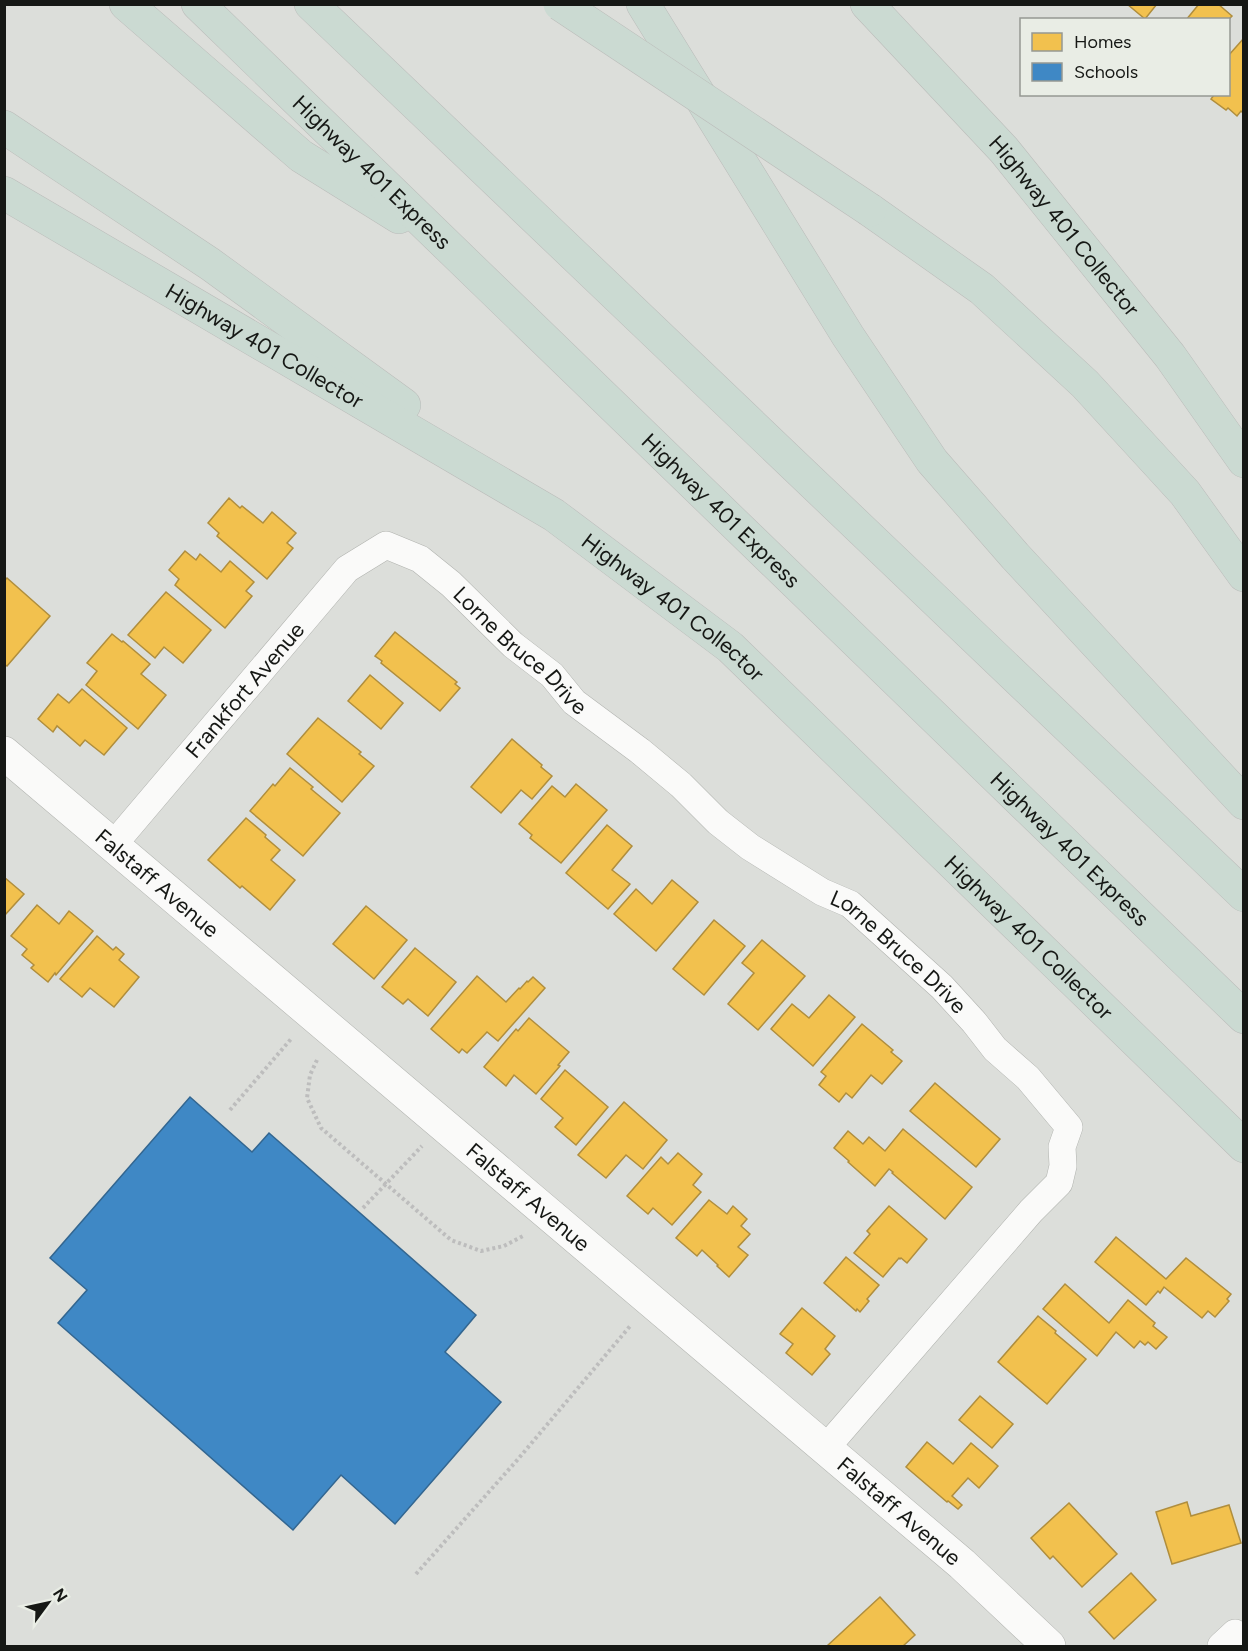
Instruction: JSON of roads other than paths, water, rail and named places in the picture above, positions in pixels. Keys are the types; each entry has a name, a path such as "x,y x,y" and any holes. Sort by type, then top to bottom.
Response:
{"highway":[{"path":"126,4 301,156 456,253"},
{"name":"Highway 401 Express","path":"198,4 1244,1017"},
{"path":"311,4 1244,895"},
{"path":"560,4 870,210 982,289 1085,384 1185,493 1244,575"},
{"path":"643,4 849,336 932,461 1015,556 1244,803"},
{"name":"Highway 401 Collector","path":"867,4 1004,150 1170,356 1244,461"},
{"path":"4,127 210,264 554,515"},
{"name":"Highway 401 Collector","path":"4,193 554,515 730,647 1244,1146"}],"street":[{"name":"Frankfort Avenue","path":"114,844 346,569 386,545"},
{"name":"Lorne Bruce Drive","path":"386,545 420,559 451,584 513,645 552,675 574,702 640,751 681,785 718,822 750,847 822,892 850,904 942,987 995,1048 1028,1078 1069,1127 1062,1147 1063,1166 1059,1184 1031,1210 825,1449"},
{"name":"Falstaff Avenue","path":"4,753 962,1564 1049,1647"}]}
